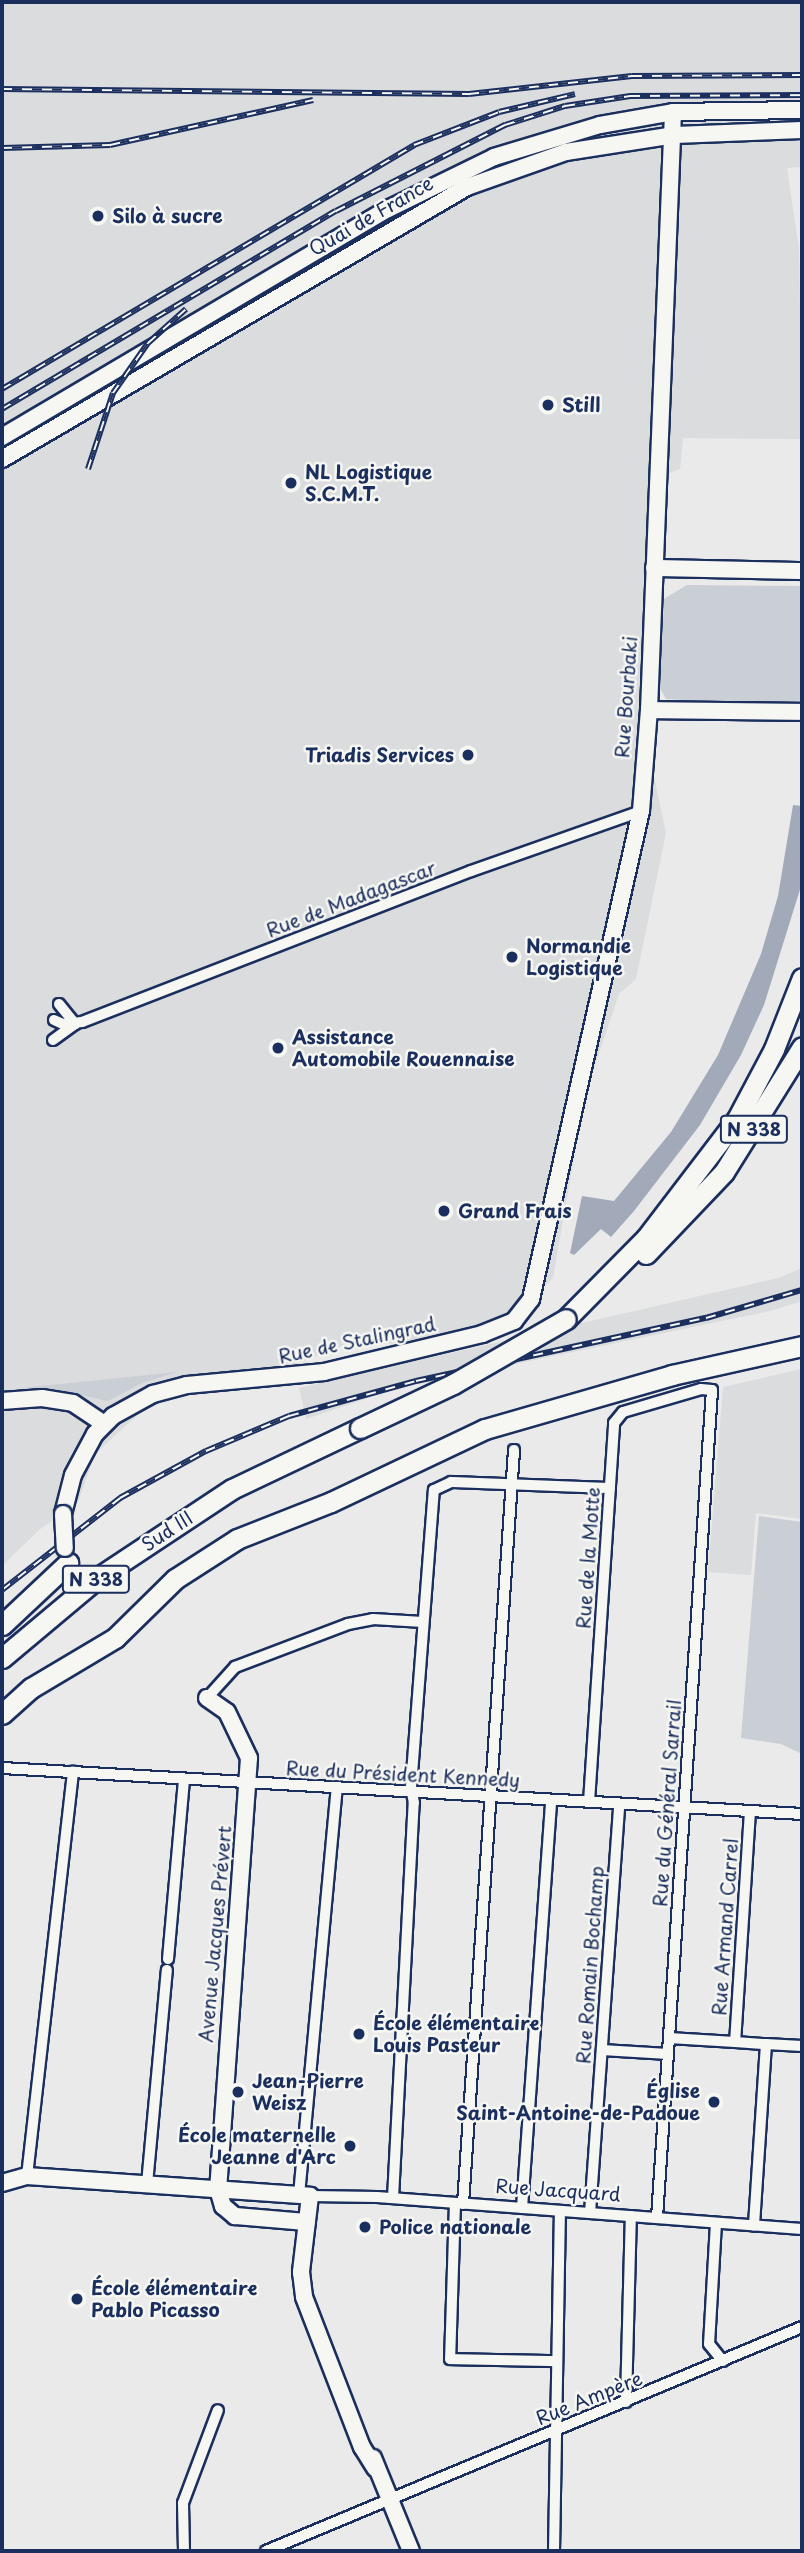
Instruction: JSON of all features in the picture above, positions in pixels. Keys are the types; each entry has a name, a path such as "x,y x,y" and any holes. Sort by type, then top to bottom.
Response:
{"highway":[{"path":"566,1319 646,1238 737,1119 774,1049 802,978"},
{"name":"N 338","path":"566,1319 641,1259 698,1205 759,1122 802,1047"},
{"name":"Sud III","path":"2,1658 96,1579 272,1466 453,1384 566,1319"},
{"path":"2,1714 31,1688 116,1638 175,1579 237,1539 331,1502 485,1429 672,1375 802,1346"},
{"path":"2,1625 67,1556"}],"street":[{"name":"Quai de France","path":"2,438 437,182 534,144 600,125 673,112 802,110"},
{"name":"Rue Bourbaki","path":"538,1275 641,811 649,710 675,135 673,112"},
{"name":"Quai de France","path":"2,458 445,197 566,152 675,135 802,130"},
{"path":"654,568 802,571"},
{"path":"649,710 802,712"},
{"name":"Rue de Madagascar","path":"53,1040 75,1024 471,871 641,811"},
{"path":"59,1004 75,1024"},
{"path":"54,1020 75,1024"},
{"name":"Rue de Stalingrad","path":"104,1424 140,1400 172,1387 294,1377 501,1329 522,1313 538,1275"},
{"name":"Rue de la Motte","path":"589,1802 614,1423 623,1412 701,1389 712,1390"},
{"name":"Rue du Général Sarrail","path":"657,2218 712,1390"},
{"path":"2,1401 41,1398 73,1403 104,1424 73,1475 63,1514 67,1556"},
{"path":"513,1450 450,2358 556,2361"},
{"path":"393,2198 414,1803 411,1792 433,1490 451,1482 610,1488"},
{"path":"207,1698 235,1667 348,1624 373,1619 422,1622"},
{"name":"Avenue Jacques Prévert","path":"207,1698 227,1712 242,1737 249,1783 218,2189"},
{"name":"Rue du Président Kennedy","path":"2,1768 802,1814"},
{"path":"27,2176 73,1772"},
{"path":"147,2184 184,1779"},
{"path":"337,1788 305,2196 307,2221 302,2286 323,2344 352,2401 375,2468 411,2551"},
{"path":"522,2208 551,1800"},
{"name":"Rue Romain Bochamp","path":"590,2213 620,1804"},
{"name":"Rue Armand Carrel","path":"750,1811 735,2042 802,2046"},
{"path":"669,2038 735,2042"},
{"path":"754,2226 766,2044"},
{"path":"602,2050 668,2054"},
{"path":"2,2183 27,2176 305,2196"},
{"path":"218,2189 223,2206 235,2216 307,2221"},
{"name":"Rue Jacquard","path":"305,2196 393,2198 802,2229"},
{"path":"554,2551 560,2211"},
{"path":"626,2402 631,2217"},
{"path":"716,2223 709,2344 723,2361"},
{"name":"Rue Ampère","path":"267,2551 802,2327"},
{"path":"184,2551 183,2503 218,2410"}],"shaded area":[{"path":"2,2 802,2 802,167 787,168 799,249 802,439 683,438 680,469 664,475 653,772 666,833 636,979 619,994 585,1095 553,1278 491,1338 342,1346 236,1388 173,1397 143,1410 95,1454 78,1502 39,1530 2,1566"},
{"path":"687,585 802,586 802,706 666,699 660,688 664,599"},
{"path":"802,1268 802,1301 770,1311 395,1389 306,1419 299,1388 778,1278"},
{"path":"802,1369 802,1519 756,1513 751,1575 708,1572 723,1387"},
{"path":"177,1372 142,1383 108,1401 49,1388 21,1388"},
{"path":"759,1516 802,1522 802,1754 781,1744 741,1738"}],"water":[{"path":"793,805 802,806 802,883 764,1005 741,1055 700,1125 634,1211 611,1237 601,1229 574,1255 570,1253 582,1196 614,1201 671,1132 718,1055 761,954 778,896"}],"railway":[{"path":"2,89 469,94 632,76 802,75"},
{"path":"2,389 414,145 499,112 575,94"},
{"path":"2,409 336,211 505,125 565,106 630,96 802,95"},
{"path":"2,148 110,145 313,100"},
{"path":"88,469 113,393 148,343 186,309"},
{"path":"2,1590 120,1498 206,1451 289,1416 416,1381 706,1318 802,1290"}],"place":[{"name":"Silo à sucre","path":"98,216"},
{"name":"Still","path":"548,405"},
{"name":"NL Logistique S.C.M.T.","path":"291,483"},
{"name":"Triadis Services","path":"468,755"},
{"name":"Normandie Logistique","path":"512,957"},
{"name":"Assistance Automobile Rouennaise","path":"278,1048"},
{"name":"Grand Frais","path":"444,1211"},
{"name":"École élémentaire Louis Pasteur","path":"359,2034"},
{"name":"Jean-Pierre Weisz","path":"238,2092"},
{"name":"Église Saint-Antoine-de-Padoue","path":"714,2102"},
{"name":"École maternelle Jeanne d'Arc","path":"350,2146"},
{"name":"Police nationale","path":"365,2227"},
{"name":"École élémentaire Pablo Picasso","path":"77,2299"}]}
